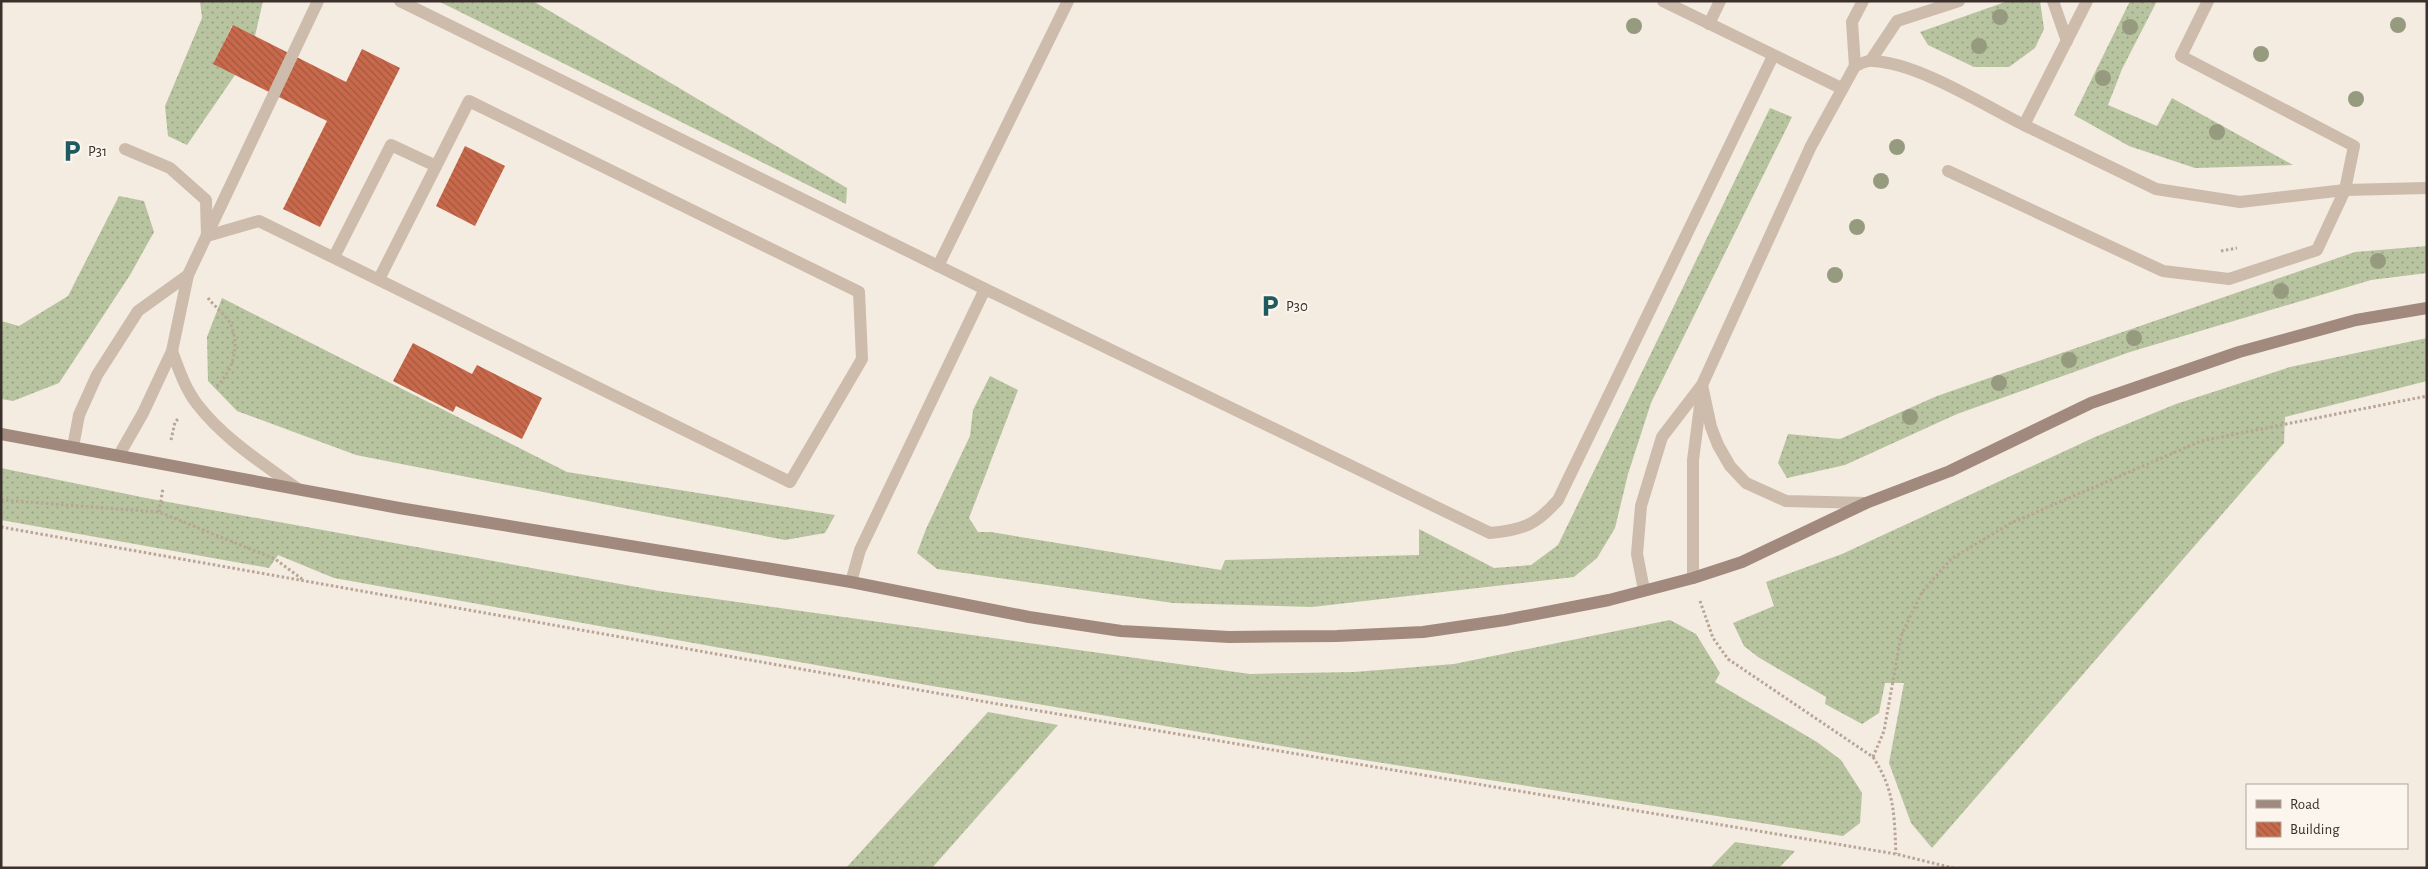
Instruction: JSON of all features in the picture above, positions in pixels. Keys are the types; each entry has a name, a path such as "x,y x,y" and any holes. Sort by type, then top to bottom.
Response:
{"main road":[{"path":"1,434 400,508 851,582 1029,617 1121,631 1229,637 1337,636 1423,632 1610,600 1693,578 1742,562 1866,503 1950,471 2091,403 2239,352 2356,320 2427,308"}],"street":[{"path":"119,455 143,413 172,352 188,275 318,1"},
{"path":"400,1 985,289 1490,533 1515,531 1542,518 1558,500 1773,56"},
{"path":"938,266 1068,1"},
{"path":"1664,1 1841,88"},
{"path":"1709,24 1720,1"},
{"path":"1855,66 1852,22 1863,1"},
{"path":"1870,60 1897,21 1959,1"},
{"path":"2053,1 2066,41"},
{"path":"2024,125 2087,1"},
{"path":"1948,171 2163,271 2229,279 2317,250 2345,190 2354,146 2181,56 2208,1"},
{"path":"1644,590 1637,554 1641,506 1662,437 1702,385 1811,146 1841,88 1855,66 1870,60 1895,64 1929,78 2156,189 2240,202 2345,190 2427,188"},
{"path":"207,236 259,221 790,482 862,359 859,292 469,101 379,279"},
{"path":"334,257 391,145 436,166"},
{"path":"126,149 170,168 206,200 207,236"},
{"path":"73,447 79,415 97,375 138,312 188,275"},
{"path":"851,582 860,550 985,289"},
{"path":"172,352 184,382 196,404 227,438 298,489"},
{"path":"1702,385 1711,427 1718,445 1730,466 1746,483 1786,501 1866,503"},
{"path":"1693,578 1693,460 1702,385"}],"path":[{"path":"2211,250 2220,251 2239,247"},
{"path":"188,275 231,324 236,344 232,364 221,382 196,404"},
{"path":"1873,757 1884,731 1901,636 1922,592 1951,559 2011,523 2201,442 2427,396"},
{"path":"1,500 159,512 275,559 303,580"},
{"path":"1,526 998,704 1896,854 1953,868"},
{"path":"1707,620 1713,638 1728,659 1873,757 1887,778 1894,812 1896,854"}],"green space":[{"path":"200,1 263,1 255,36 232,26 214,64 235,75 187,145 168,136 165,106 202,18"},
{"path":"438,1 533,1 847,188 846,204"},
{"path":"2008,1 2040,1 2044,29 2035,48 2009,67 1974,67 1928,45 1920,32"},
{"path":"2130,1 2157,1 2122,69 2108,105 2157,126 2172,98 2293,165 2195,168 2129,146 2074,115"},
{"path":"1770,108 1792,117 1651,403 1628,474 1615,528 1597,558 1574,577 1312,607 1173,603 937,569 917,553 926,529 970,436 973,410 990,376 1018,390 969,518 978,532 991,532 1221,570 1225,560 1419,555 1419,529 1494,568 1531,565 1558,545"},
{"path":"119,196 144,201 154,232 130,275 59,383 13,401 1,399 1,321 19,326 68,296"},
{"path":"2427,246 2427,273 2371,280 2130,352 1957,414 1845,465 1787,478 1778,463 1788,434 1840,439 1937,396 2355,252"},
{"path":"222,298 567,472 835,515 825,533 785,540 356,455 237,411 208,381 207,337"},
{"path":"2427,338 2427,381 2285,417 2284,443 1932,848 1911,823 1889,763 1904,683 1885,683 1879,713 1862,724 1825,704 1826,697 1758,657 1744,646 1733,623 1774,606 1766,582 1842,554 2095,437 2176,404 2290,367"},
{"path":"1,468 146,498 659,591 1250,674 1354,672 1454,664 1670,620 1696,634 1720,673 1715,682 1817,742 1841,760 1862,793 1860,823 1843,836 1345,757 921,684 334,578 278,555 269,568 1,520"},
{"path":"988,712 1058,725 932,868 846,868"},
{"path":"1735,842 1795,851 1779,868 1710,868"}],"building":[{"path":"233,25 346,82 362,49 400,68 320,227 283,209 327,121 213,64"},
{"path":"465,146 505,166 475,226 436,206"},
{"path":"413,343 472,374 477,365 542,398 522,439 456,406 453,412 393,381"}],"place":[{"name":"P31","path":"72,151"},
{"name":"P30","path":"1270,306"}]}
